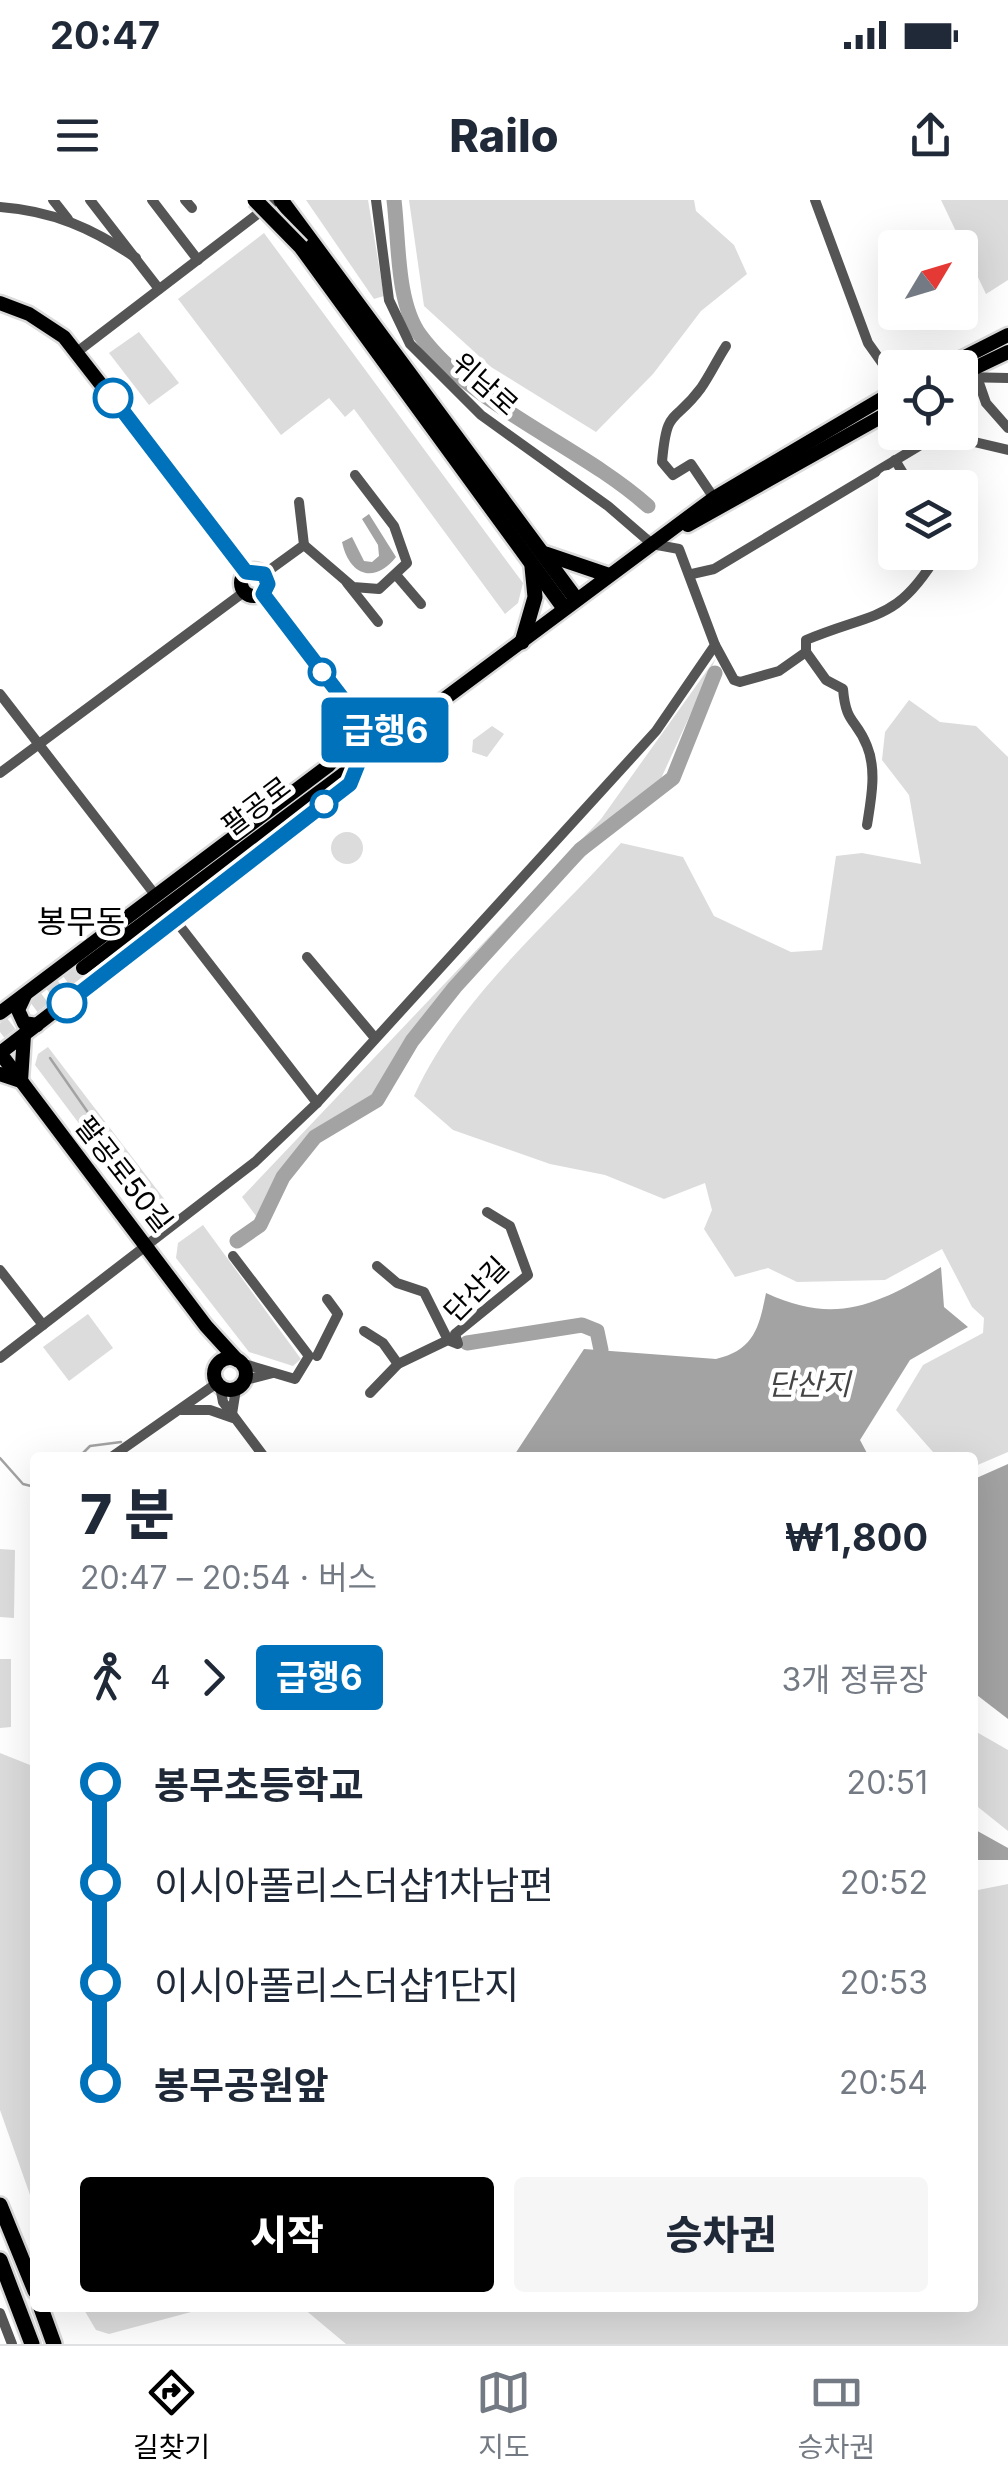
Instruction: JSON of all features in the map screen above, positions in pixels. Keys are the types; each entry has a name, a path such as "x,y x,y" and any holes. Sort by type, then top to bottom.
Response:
{"highway":[{"path":"255,200 301,247"},
{"path":"265,200 570,604"},
{"path":"279,200 536,558 534,598 522,642"},
{"path":"289,200 304,230"},
{"path":"536,558 608,575"},
{"path":"0,2206 30,2279"},
{"path":"0,2260 32,2344"},
{"path":"42,2312 54,2344"}],"main road":[{"path":"0,303 47,324 76,352 246,572 264,574 268,584 263,594 255,597 244,592 242,580 246,572"},
{"path":"978,350 1008,335"},
{"path":"978,367 1008,352"},
{"name":"팔공로","path":"84,968 714,498 878,401"},
{"name":"팔공로","path":"652,544 878,418"},
{"path":"263,594 359,720 378,730 399,730"},
{"path":"1,1011 328,766 356,735 359,720"},
{"path":"328,766 360,759"},
{"path":"0,1053 350,784 360,759"},
{"path":"25,994 18,1010 24,1023 37,1025"},
{"path":"0,1074 21,1081 24,1035"},
{"name":"팔공로50길","path":"0,1053 206,1326 239,1361"},
{"path":"206,1326 217,1379"},
{"path":"226,1358 239,1361 240,1385 217,1379 226,1358"}],"street":[{"path":"54,200 69,220"},
{"path":"90,200 160,289"},
{"path":"152,200 198,260"},
{"path":"76,352 279,200"},
{"name":"위남로","path":"376,200 389,300 410,344 480,415 608,506 652,544 679,549 692,574"},
{"path":"816,200 868,342 878,356"},
{"path":"0,207 69,220 136,258"},
{"path":"714,498 691,464 673,476 662,462 665,427 677,409 699,391 726,346"},
{"path":"1008,378 978,380 986,403 1008,428"},
{"path":"978,443 1008,450"},
{"path":"806,652 779,671 740,682 715,644 692,574 714,569 911,450"},
{"path":"895,460 901,470"},
{"path":"347,582 379,589 407,563 404,548 376,497 355,474"},
{"path":"299,502 304,545 347,582 378,622"},
{"path":"264,574 304,545"},
{"path":"867,825 872,789 869,748 845,717 843,689 826,680 806,652 806,640 892,611 920,584 928,570"},
{"path":"397,576 421,604"},
{"path":"0,773 244,592"},
{"path":"0,1358 254,1162 317,1103 656,730 715,644"},
{"path":"0,694 156,896"},
{"path":"176,921 317,1103"},
{"path":"307,957 375,1038"},
{"name":"단산길","path":"378,1266 397,1283 424,1292 448,1340 458,1344 456,1334 528,1275 510,1226 486,1212"},
{"path":"233,1256 309,1356 296,1380 239,1361"},
{"path":"0,1270 43,1325"},
{"path":"317,1356 338,1314 327,1299"},
{"path":"364,1331 383,1343 398,1364"},
{"name":"단산길","path":"370,1393 398,1364 448,1340"},
{"path":"234,1417 240,1385 275,1372"},
{"path":"119,1452 217,1379 222,1402 260,1452"},
{"path":"180,1410 210,1410 234,1417"},
{"path":"0,2314 12,2344"}],"shaded area":[{"path":"306,200 368,200 384,296 374,299"},
{"path":"409,200 694,200 696,211 734,245 747,274 701,311 653,374 596,432 491,367 424,306"},
{"path":"941,200 1008,200 1008,280 986,294 978,277 978,230 955,230"},
{"path":"264,233 523,583 518,603 505,614 354,409 345,417 329,398 281,435 178,299"},
{"path":"139,332 179,383 149,405 109,353"},
{"path":"716,658 659,783 487,953 376,1095 311,1134 282,1171 259,1220 242,1197 601,819"},
{"path":"909,700 940,722 976,726 1008,757 1008,1452 978,1465 978,1452 933,1452 896,1410 923,1365 983,1333 984,1318 972,1307 942,1249 885,1280 797,1282 768,1268 735,1277 704,1229 712,1210 705,1183 664,1199 605,1175 550,1164 453,1130 414,1096 455,1026 480,994 621,843 683,857 714,916 791,952 822,950 836,856 862,853 921,864 909,795 882,760 885,732"},
{"path":"492,726 504,734 487,757 472,752 473,740"},
{"path":"347,832 358,837 363,848 358,859 347,864 336,859 331,848 336,837"},
{"path":"48,1047 171,1208 160,1217 147,1214 35,1065 38,1054"},
{"path":"203,1225 301,1359 293,1366 249,1352 176,1258 178,1243"},
{"path":"88,1314 113,1348 69,1381 43,1347"},
{"path":"0,1549 15,1550 14,1618 0,1617"},
{"path":"0,1659 11,1659 11,1727 0,1728"},
{"path":"978,1733 1008,1750 1008,1831 978,1807"},
{"path":"0,1753 30,1765 30,2195 0,2110"},
{"path":"1008,1884 1008,2344 346,2344 308,2312 978,2312 978,1890"},
{"path":"85,2312 191,2312 109,2334 96,2330"}],"water":[{"path":"369,514 396,557 388,566 371,573 356,569 342,542 352,537 364,561 372,562 379,556 378,545 362,519"},
{"name":"단산지","path":"941,1267 944,1307 968,1327 910,1360 860,1440 866,1452 516,1452 584,1349 716,1359 739,1350 753,1336 766,1293 791,1303 836,1309 897,1291"},
{"path":"1008,1464 1008,1719 978,1696 978,1477"},
{"path":"978,1831 1008,1848 1008,1860 978,1860"}],"waterway":[{"path":"394,200 403,288 420,335 469,384 592,464 648,506"},
{"path":"237,1241 260,1225 283,1177 315,1137 377,1100 412,1041 455,987 580,850 673,778 715,673"},
{"path":"50,1058 89,1114 99,1120 108,1145 130,1180 138,1184"},
{"path":"467,1343 582,1325 597,1331 601,1350"},
{"path":"84,1452 90,1446 121,1442"},
{"path":"0,1458 23,1484 30,1486"}],"tunnel":[{"path":"0,1032 83,968"}],"bus line":[{"name":"급행6","path":"67,1003 350,784 360,759 399,730 378,730 359,720 263,594 268,584 264,574 257,570 246,572 113,398"}],"district":[{"name":"봉무동","path":"81,921"}]}
